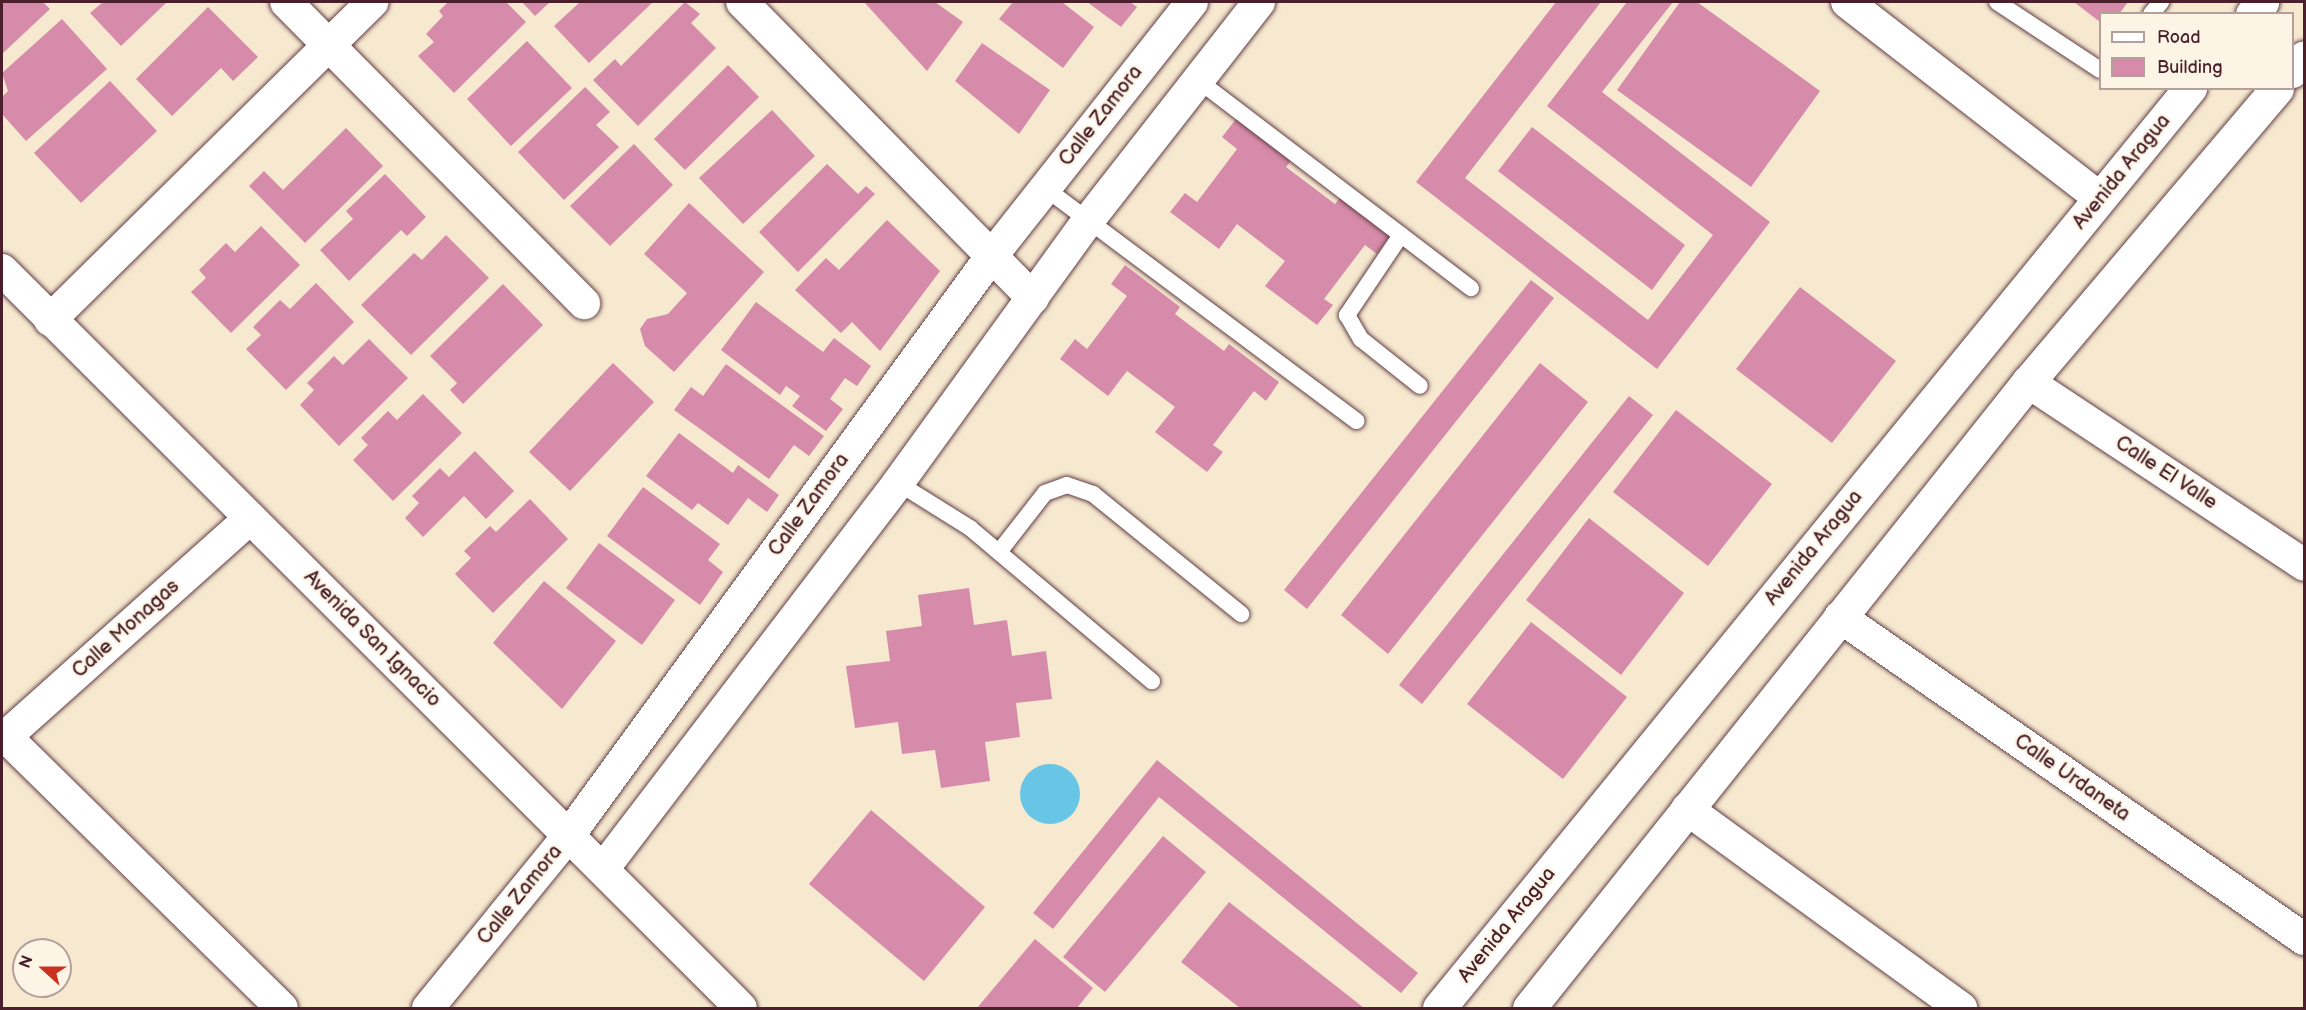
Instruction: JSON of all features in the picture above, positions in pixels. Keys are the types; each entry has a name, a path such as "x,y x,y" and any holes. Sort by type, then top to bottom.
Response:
{"street":[{"path":"286,2 584,303"},
{"path":"50,320 329,47 372,2"},
{"name":"Calle Zamora","path":"428,1008 568,835 990,258 1192,2"},
{"path":"603,869 898,483 1088,220 1259,2"},
{"path":"1847,2 2100,198"},
{"path":"753,5 990,258 1033,298"},
{"path":"2294,69 2304,57"},
{"name":"Avenida Aragua","path":"1439,1008 2188,90"},
{"path":"1529,1008 2028,382 2275,90"},
{"name":"Avenida San Ignacio","path":"2,270 741,1008"},
{"name":"Calle El Valle","path":"2028,382 2304,565"},
{"name":"Calle Monagas","path":"3,738 250,518"},
{"name":"Calle Urdaneta","path":"1840,617 2304,939"},
{"path":"3,738 282,1008"},
{"path":"1687,809 1961,1008"}],"lane":[{"path":"1996,2 2099,69"},
{"path":"1199,81 1471,288"},
{"path":"1045,188 1356,421"},
{"path":"1401,235 1347,315 1361,339 1420,386"},
{"path":"898,483 999,552 1152,681"},
{"path":"999,552 1044,493 1067,485 1093,494 1241,614"}],"water":[{"path":"1050,764 1067,769 1075,777 1080,794 1075,811 1067,819 1050,824 1033,819 1025,811 1020,794 1025,777 1033,769"}],"building":[{"path":"2,2 43,2 50,9 2,54"},
{"path":"103,2 167,2 121,46 90,13"},
{"path":"448,2 506,2 526,22 454,93 418,56 434,42 426,34 443,16 439,11"},
{"path":"522,2 550,2 535,16"},
{"path":"580,2 653,2 589,63 554,26"},
{"path":"685,2 700,14 691,23 716,48 638,126 593,80 615,59 621,66"},
{"path":"864,2 935,2 963,22 927,71"},
{"path":"1013,2 1062,2 1094,27 1063,68 999,19"},
{"path":"1087,2 1130,2 1137,7 1121,27"},
{"path":"1556,2 1601,2 1465,178 1648,320 1713,235 1547,106 1627,2 1673,2 1602,92 1770,222 1657,369 1416,182"},
{"path":"1680,2 1697,2 1820,91 1751,187 1617,90"},
{"path":"2074,2 2128,2 2120,12 2099,12 2099,21"},
{"path":"208,7 258,57 233,81 221,68 172,116 136,79"},
{"path":"62,19 107,69 26,141 2,114 2,97 8,91 2,73"},
{"path":"527,41 572,88 511,146 467,99"},
{"path":"982,43 1050,90 1019,134 955,81"},
{"path":"728,65 759,97 685,170 654,139"},
{"path":"110,81 157,131 81,203 34,153"},
{"path":"585,87 610,112 596,125 619,147 564,200 518,152"},
{"path":"772,110 815,156 743,224 699,178"},
{"path":"1236,119 1291,161 1286,167 1335,204 1340,198 1390,236 1377,254 1365,245 1324,299 1333,305 1317,325 1265,286 1285,261 1237,224 1219,249 1170,212 1185,193 1197,202 1237,149 1222,137"},
{"path":"1532,127 1685,245 1652,290 1498,171"},
{"path":"346,128 383,166 305,243 249,186 264,171 283,190"},
{"path":"634,144 673,185 610,246 570,206"},
{"path":"827,164 858,194 866,186 875,194 798,272 759,232"},
{"path":"385,174 426,217 407,236 401,230 349,281 320,250 353,219 346,211"},
{"path":"689,203 764,272 674,372 645,346 640,329 647,319 668,314 687,293 644,254"},
{"path":"887,220 940,271 880,351 852,322 841,333 795,290 826,258 839,270"},
{"path":"261,226 300,265 231,333 191,292 206,278 199,270 226,243 235,252"},
{"path":"446,235 489,278 411,355 361,305 414,253 422,260"},
{"path":"1125,265 1180,307 1175,314 1224,351 1229,344 1279,382 1266,401 1254,391 1213,445 1223,452 1207,472 1155,432 1175,407 1127,371 1108,396 1060,359 1075,339 1087,349 1127,296 1111,284"},
{"path":"1531,280 1554,298 1307,609 1284,590"},
{"path":"316,283 354,322 286,390 246,349 261,335 253,327 280,300 290,309"},
{"path":"503,284 543,325 463,404 450,390 457,383 430,356"},
{"path":"1800,287 1896,361 1832,443 1736,369"},
{"path":"756,302 823,352 834,338 871,366 857,386 845,378 830,399 843,409 826,431 792,406 800,396 786,386 780,395 721,350"},
{"path":"369,339 408,378 339,446 300,405 314,390 307,383 334,356 343,365"},
{"path":"613,363 654,402 570,491 529,452"},
{"path":"1540,363 1588,402 1388,654 1341,615"},
{"path":"726,364 824,436 809,456 794,445 769,479 674,410 691,387 703,396"},
{"path":"423,394 462,433 393,501 353,460 368,445 361,438 388,411 397,420"},
{"path":"1629,396 1653,415 1422,704 1399,685"},
{"path":"1676,410 1772,484 1708,566 1613,492"},
{"path":"679,433 733,473 738,465 779,495 767,512 748,498 728,525 698,503 692,510 646,476"},
{"path":"475,451 514,491 486,519 464,496 423,537 405,518 419,503 412,496 440,468 449,477"},
{"path":"643,487 720,544 708,560 723,572 700,605 607,536"},
{"path":"530,499 568,539 493,613 455,574 471,558 464,551 490,526 496,532"},
{"path":"1589,518 1684,593 1621,675 1526,600"},
{"path":"599,543 675,600 642,645 566,588"},
{"path":"544,581 616,641 562,709 493,643"},
{"path":"969,588 974,625 1007,620 1012,656 1046,651 1052,699 1016,703 1020,737 985,742 990,781 941,788 935,750 902,754 898,722 855,728 846,666 890,661 886,631 922,626 918,595"},
{"path":"1531,622 1627,697 1563,779 1467,704"},
{"path":"1157,760 1418,973 1401,993 1159,797 1053,929 1033,913"},
{"path":"871,810 985,907 924,981 809,884"},
{"path":"1163,836 1206,872 1105,992 1063,957"},
{"path":"1229,902 1364,1008 1240,1008 1181,962"},
{"path":"1035,939 1093,988 1077,1008 977,1008"}]}
